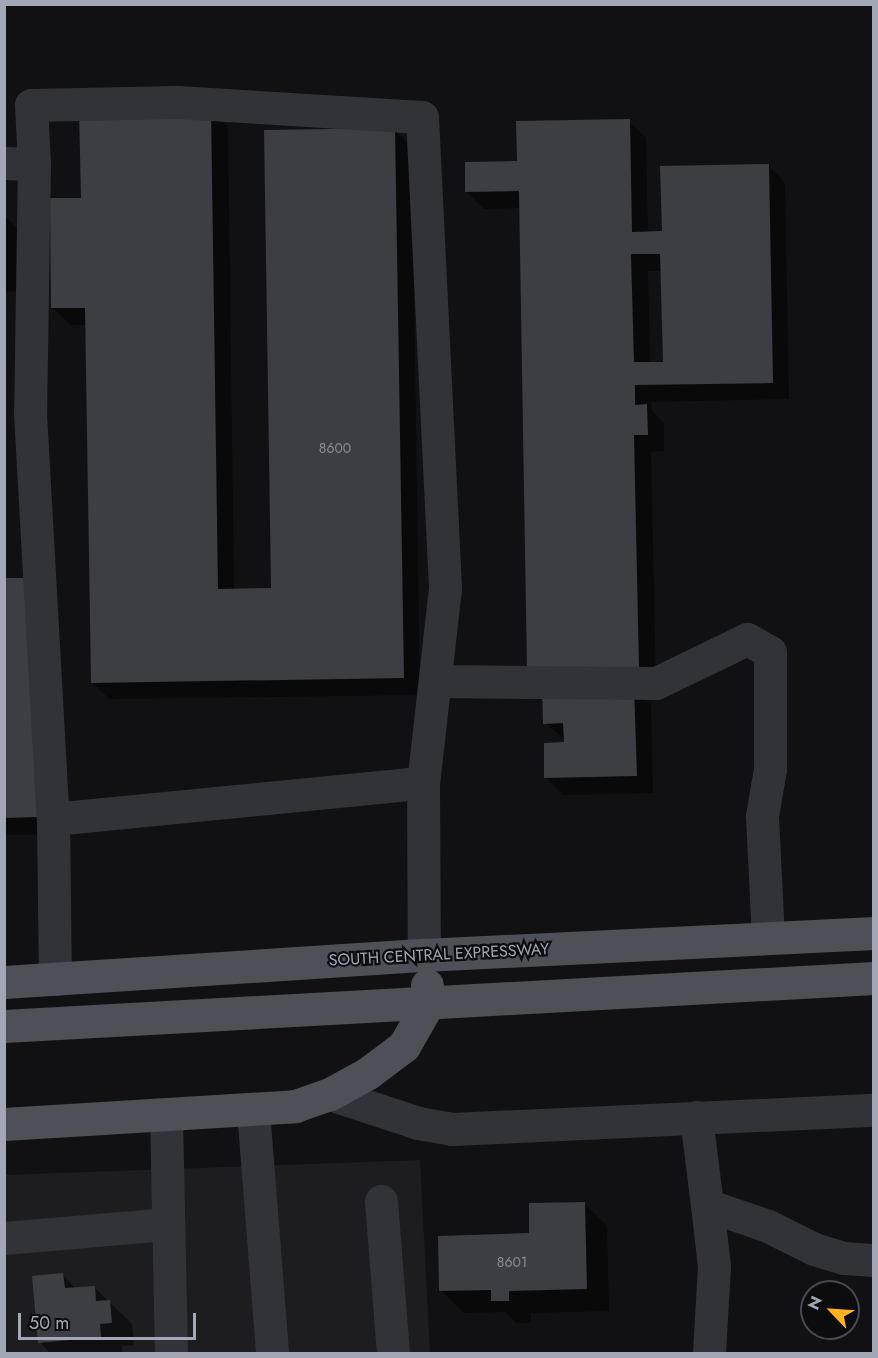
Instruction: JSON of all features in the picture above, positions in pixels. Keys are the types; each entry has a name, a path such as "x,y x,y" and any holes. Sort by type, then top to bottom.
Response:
{"main road":[{"name":"SOUTH CENTRAL EXPRESSWAY","path":"4,982 424,955 873,933"},
{"path":"4,1124 253,1110 295,1106 330,1094 368,1073 404,1046 429,1002 424,955"},
{"path":"4,974 51,979"},
{"path":"4,1026 873,978"}],"lane":[{"path":"51,979 53,819 17,413 19,164 31,105 177,102 422,117 445,588 423,783 424,955"},
{"path":"435,681 656,683 747,639 770,652 770,769 762,816 768,938"},
{"path":"53,819 423,783"},
{"path":"330,1094 418,1123 452,1129 873,1110"},
{"path":"253,1110 272,1353"},
{"path":"166,1115 171,1353"},
{"path":"696,1118 714,1266 709,1353"},
{"path":"381,1201 393,1353"},
{"path":"707,1205 768,1226 814,1249 844,1258 873,1260"},
{"path":"4,1239 168,1224"}],"shaded area":[{"path":"420,1160 430,1353 5,1353 4,1175"}],"building":[{"path":"211,108 218,589 271,588 264,130 395,128 404,678 91,683 85,308 51,308 50,198 81,198 79,110"},
{"path":"630,119 632,232 662,231 660,166 769,164 773,383 635,385 635,405 647,404 648,435 634,435 639,668 527,670 519,191 465,192 465,162 517,161 516,121","holes":["631,254 660,254 663,362 634,362"]},
{"path":"4,578 35,578 38,817 4,818"},
{"path":"634,686 637,776 544,778 544,743 564,742 563,723 543,724 542,688"},
{"path":"585,1202 587,1289 509,1291 509,1301 491,1301 491,1290 439,1291 438,1236 529,1233 529,1203"},
{"path":"63,1273 65,1288 95,1286 96,1301 110,1300 112,1323 100,1324 101,1337 38,1343 32,1276"}]}
